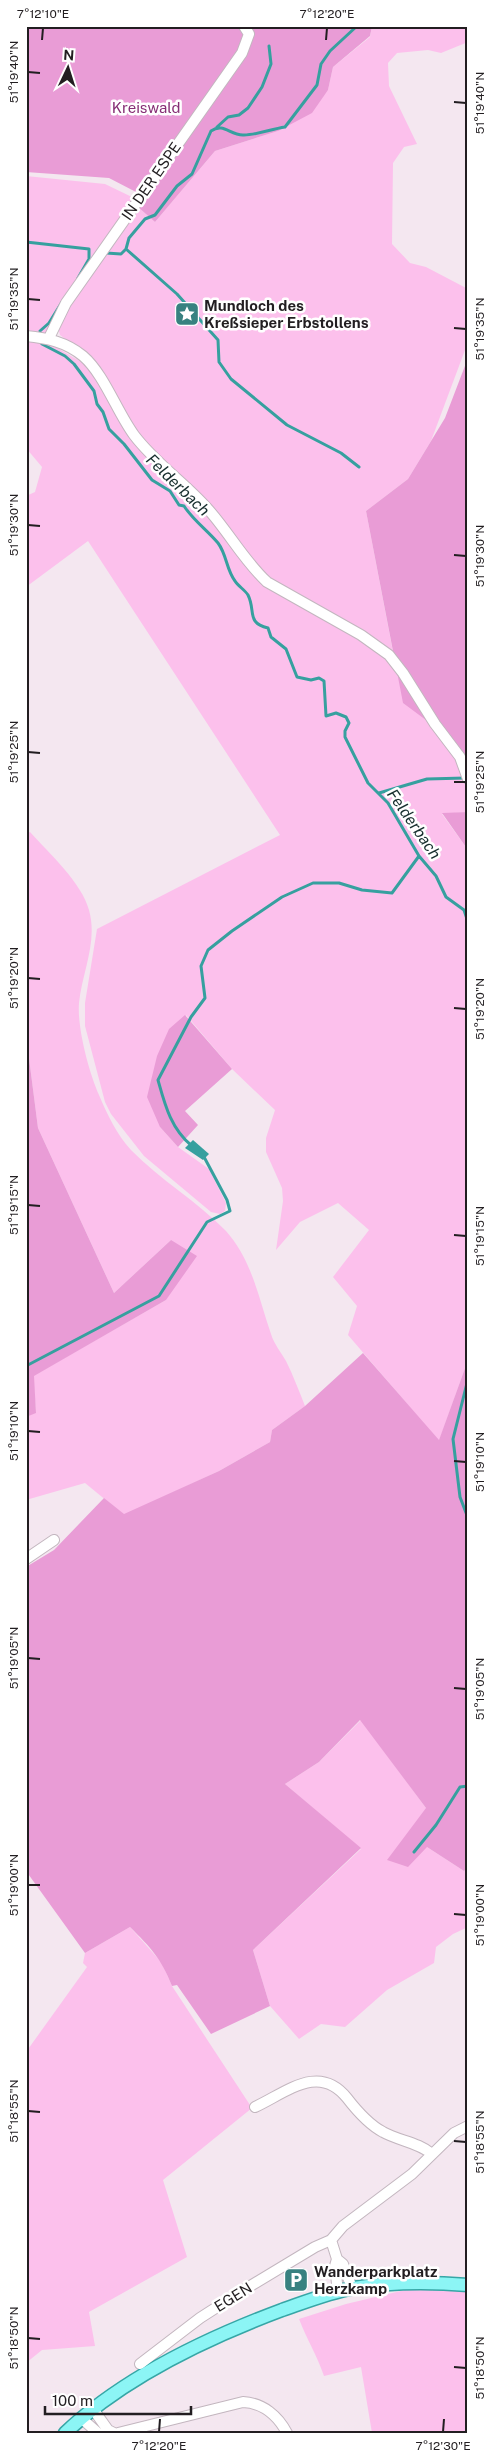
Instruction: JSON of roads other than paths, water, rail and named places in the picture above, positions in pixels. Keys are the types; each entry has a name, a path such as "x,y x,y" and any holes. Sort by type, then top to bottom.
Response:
{"main road":[{"path":"65,2433 94,2409 172,2360 225,2333 300,2304 352,2288 404,2284 468,2285"}],"street":[{"name":"IN DER ESPE","path":"49,338 66,303 242,53 249,34 244,26"},
{"path":"26,336 49,338 83,356 92,367 135,436 206,507 234,539 258,574 267,582 309,604 377,645 389,655 403,673 435,724 460,757 468,779"},
{"path":"26,1559 54,1540"},
{"path":"255,2107 299,2085 314,2081 327,2082 337,2086 358,2113 383,2132 420,2146 432,2154"},
{"name":"EGEN","path":"140,2364 200,2318 235,2295 315,2247 331,2240 343,2226 412,2174 454,2133 468,2126"},
{"path":"331,2240 337,2259 343,2264 352,2288"},
{"path":"337,2259 335,2266 338,2292"},
{"path":"124,2432 244,2402 253,2403 274,2415 287,2433"},
{"path":"94,2409 108,2430 114,2433"},
{"path":"81,2418 98,2433"}],"water":[{"path":"193,1140 209,1154 203,1160 185,1148"}],"waterway":[{"path":"106,253 121,254 126,249 129,238 145,219 155,215 177,186 192,174 211,131 220,128 239,135 249,135 285,127 317,85 321,64 330,51 357,26"},
{"path":"217,127 228,117 239,115 248,108 262,87 271,64 269,46"},
{"name":"Felderbach","path":"26,242 89,249 89,259 78,278"},
{"path":"126,249 177,294 218,340 219,362 231,379 287,425 341,453 359,467"},
{"name":"Felderbach","path":"40,331 49,323 62,302"},
{"name":"Felderbach","path":"42,344 65,356 74,364 94,391 97,404 103,412 109,429 124,444 152,480 170,491 179,505 184,506 218,543 236,583 248,595 254,620 261,626 268,628 271,637 286,649 297,677 311,680 319,678 324,681 326,716 336,713 346,717 349,723 345,731 345,737 368,783 388,803 419,856 436,876 446,897 464,910 468,922"},
{"path":"379,793 427,779 465,778"},
{"path":"192,1146 174,1124 166,1107 158,1080 191,1017 205,998 201,966 208,950 282,897 313,883 339,883 362,890 392,893 419,856"},
{"path":"26,1366 159,1296 207,1222 230,1211 227,1200 203,1155"},
{"path":"468,1379 453,1439 460,1497 468,1518"},
{"path":"414,1852 436,1825 460,1787 468,1786"}],"place":[{"name":"Mundloch des Kreßsieper Erbstollens","path":"187,314"},
{"name":"Wanderparkplatz Herzkamp","path":"296,2280"}],"park label":[{"name":"Kreiswald","path":"146,107"}]}
